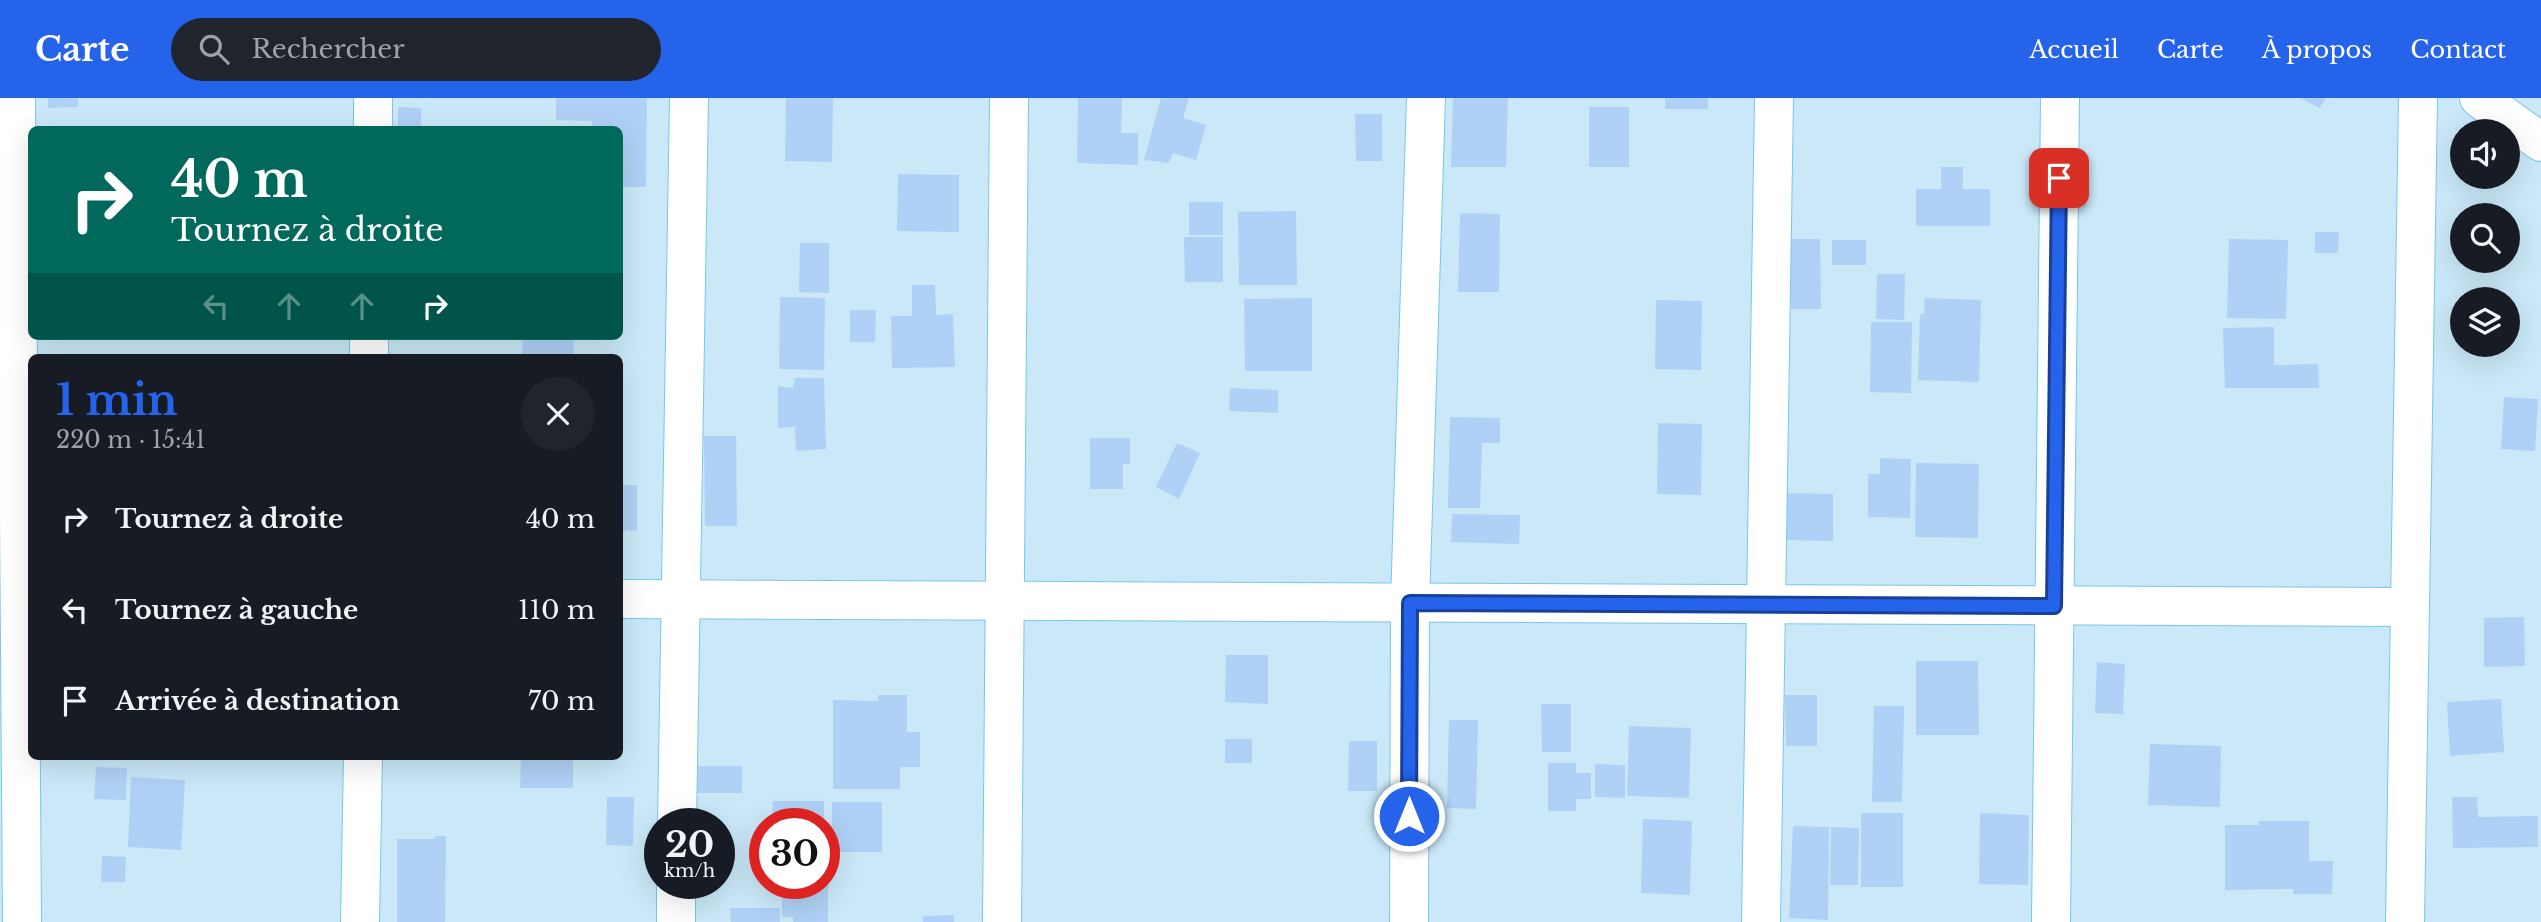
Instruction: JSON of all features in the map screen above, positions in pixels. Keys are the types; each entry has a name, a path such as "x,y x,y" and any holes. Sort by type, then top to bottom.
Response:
{"street":[{"path":"16,98 17,596 22,922"},
{"path":"373,98 373,126"},
{"path":"677,808 689,98"},
{"path":"1002,922 1009,98"},
{"path":"1409,922 1410,603 1426,98"},
{"path":"1761,922 1774,98"},
{"path":"2051,922 2060,98"},
{"path":"2405,922 2418,98"},
{"path":"2479,98 2541,142"},
{"path":"623,599 2410,607"},
{"path":"360,922 363,760"},
{"path":"676,899 676,922"}],"building":[{"path":"48,98 78,98 78,107 48,108"},
{"path":"556,98 647,98 646,187 623,187 623,126 592,126 592,121 556,120"},
{"path":"786,98 833,98 832,162 785,161"},
{"path":"1078,98 1122,98 1121,133 1138,133 1138,165 1077,163"},
{"path":"1161,98 1189,98 1183,118 1206,125 1196,160 1173,153 1169,163 1144,160"},
{"path":"1453,98 1508,98 1506,167 1451,167"},
{"path":"1665,98 1708,98 1708,109 1665,109"},
{"path":"2300,98 2326,98 2320,108"},
{"path":"398,107 421,108 421,126 398,126"},
{"path":"1589,107 1629,107 1629,167 1589,167"},
{"path":"1355,114 1382,114 1382,161 1356,161"},
{"path":"1941,167 1963,167 1963,189 1990,189 1990,226 1916,226 1916,189 1941,189"},
{"path":"898,174 959,175 959,232 897,231"},
{"path":"1189,202 1223,202 1223,235 1189,235"},
{"path":"1296,211 1297,285 1239,285 1238,212"},
{"path":"1460,213 1500,214 1499,292 1458,292"},
{"path":"2315,232 2339,232 2338,253 2315,253"},
{"path":"1184,237 1223,237 1223,282 1185,282"},
{"path":"1791,239 1820,239 1821,309 1791,309"},
{"path":"2229,239 2288,240 2286,319 2227,318"},
{"path":"1832,240 1866,240 1866,265 1832,265"},
{"path":"800,243 829,243 829,293 799,292"},
{"path":"1877,274 1905,274 1904,320 1876,319"},
{"path":"912,285 935,285 936,315 953,314 955,367 892,368 891,316 912,316"},
{"path":"780,297 825,298 824,370 779,369"},
{"path":"1312,298 1312,371 1245,371 1244,299"},
{"path":"1925,298 1981,300 1979,382 1918,380 1920,314 1924,314"},
{"path":"1656,300 1702,301 1701,370 1655,369"},
{"path":"850,310 876,310 875,342 850,342"},
{"path":"1871,322 1912,322 1911,393 1870,392"},
{"path":"2274,327 2274,365 2318,364 2319,388 2225,388 2223,328"},
{"path":"523,340 574,340 573,354 522,354"},
{"path":"795,378 824,378 826,449 796,451 795,427 778,428 778,386 793,388"},
{"path":"1230,388 1278,390 1278,413 1229,411"},
{"path":"2504,397 2538,399 2535,451 2501,449"},
{"path":"1450,417 1500,418 1500,443 1482,443 1480,508 1448,508"},
{"path":"1658,423 1702,424 1701,495 1657,494"},
{"path":"704,436 736,436 737,526 705,526"},
{"path":"1090,438 1130,438 1130,464 1123,464 1123,489 1090,489"},
{"path":"1177,443 1200,453 1179,499 1156,487"},
{"path":"1880,458 1911,459 1910,518 1868,517 1868,474 1880,474"},
{"path":"1916,463 1979,464 1978,538 1915,537"},
{"path":"623,485 637,485 637,531 623,530"},
{"path":"1786,493 1833,494 1833,541 1785,540"},
{"path":"1452,514 1520,515 1519,544 1451,542"},
{"path":"2524,617 2525,666 2484,667 2484,618"},
{"path":"1226,655 1268,655 1268,704 1225,702"},
{"path":"1916,661 1978,661 1979,735 1916,735"},
{"path":"2097,662 2125,664 2123,714 2095,713"},
{"path":"878,695 907,695 907,732 920,732 920,767 900,767 900,789 833,789 833,700 878,701"},
{"path":"1785,695 1817,695 1817,746 1786,746"},
{"path":"2501,699 2504,752 2450,756 2447,702"},
{"path":"1541,704 1571,704 1571,752 1542,752"},
{"path":"1874,706 1904,706 1902,802 1872,802"},
{"path":"1449,720 1478,720 1476,809 1447,808"},
{"path":"1629,726 1691,728 1689,798 1627,796"},
{"path":"1225,739 1252,739 1252,763 1225,763"},
{"path":"1349,741 1377,741 1377,791 1348,791"},
{"path":"2150,744 2221,746 2220,807 2148,805"},
{"path":"521,760 573,760 573,788 520,788"},
{"path":"1548,763 1576,763 1576,773 1591,773 1591,799 1576,799 1576,811 1548,811"},
{"path":"1595,764 1625,765 1625,798 1595,797"},
{"path":"697,766 742,766 742,793 696,793"},
{"path":"96,767 127,768 126,800 94,799"},
{"path":"131,777 185,780 181,850 128,847"},
{"path":"607,797 634,797 633,846 606,845"},
{"path":"2452,797 2477,797 2478,817 2538,816 2538,847 2453,848"},
{"path":"773,801 824,801 824,808 773,808"},
{"path":"832,802 882,802 882,852 840,852 840,808 832,808"},
{"path":"1861,813 1903,813 1903,887 1861,887"},
{"path":"1980,813 2029,815 2028,885 1979,884"},
{"path":"1643,819 1692,821 1690,895 1641,893"},
{"path":"2259,821 2309,821 2309,861 2333,861 2332,894 2293,894 2293,889 2225,890 2225,825 2259,825"},
{"path":"1793,826 1829,827 1828,920 1789,918"},
{"path":"1831,827 1859,828 1858,885 1830,885"},
{"path":"435,836 446,836 445,922 397,922 397,839 435,839"},
{"path":"102,856 126,857 125,882 101,882"},
{"path":"782,899 828,899 828,922 793,922 793,917 782,917"},
{"path":"730,908 780,908 780,922 731,922"},
{"path":"954,915 954,922 923,922 923,916"}],"route":[{"path":"1409,816 1410,603 2054,606 2059,178"}]}
